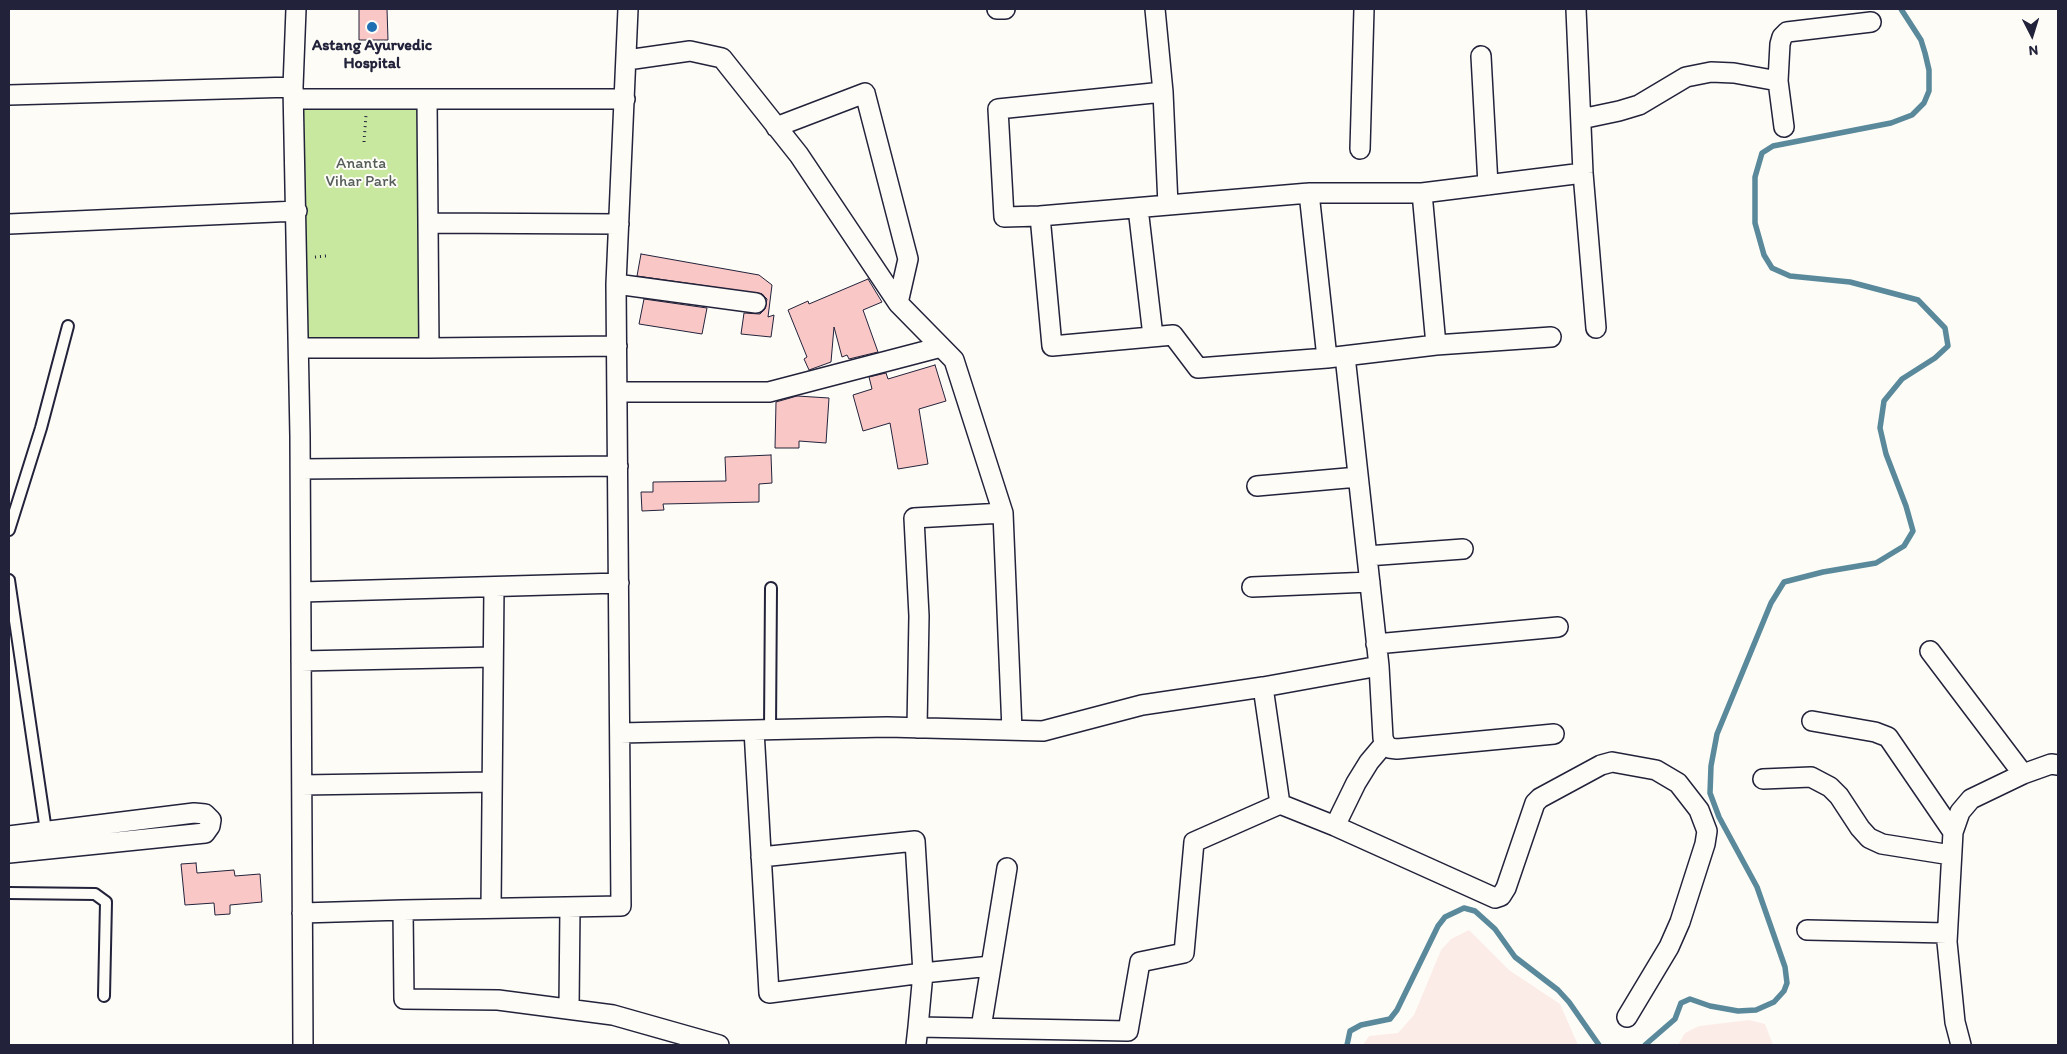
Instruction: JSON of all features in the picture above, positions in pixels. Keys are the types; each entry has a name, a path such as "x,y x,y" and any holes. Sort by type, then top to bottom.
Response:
{"street":[{"path":"296,9 293,93 301,468 303,1045"},
{"path":"302,913 621,906 616,284 628,9"},
{"path":"997,9 1005,9"},
{"path":"1155,9 1168,205"},
{"path":"1360,149 1364,9"},
{"path":"1576,9 1583,173 1596,328"},
{"path":"1784,127 1778,81 1782,37 1788,32 1870,22"},
{"path":"626,60 690,51 722,58 798,155 898,302 954,360 1003,513 1012,730"},
{"path":"1481,56 1488,185"},
{"path":"1581,119 1639,105 1686,77 1711,72 1734,73 1778,81"},
{"path":"1162,92 998,109 1004,218 1309,193 1422,193 1583,173"},
{"path":"9,95 293,93 366,99 625,99"},
{"path":"776,127 866,93 908,259 898,302"},
{"path":"427,99 429,348"},
{"path":"1309,193 1358,477 1379,666 1383,738 1385,744 1389,748 1398,749 1554,734"},
{"path":"1422,193 1436,345"},
{"path":"1138,208 1153,336"},
{"path":"9,224 297,211"},
{"path":"1040,216 1052,346 1173,335 1198,368 1336,357 1436,345 1551,337"},
{"path":"428,223 619,224"},
{"path":"616,284 756,303"},
{"path":"299,348 617,346"},
{"path":"617,392 768,392 941,347"},
{"path":"301,468 618,466"},
{"path":"1257,486 1358,477"},
{"path":"917,728 919,616 914,518 1003,513"},
{"path":"1367,556 1463,550"},
{"path":"1252,587 1370,582"},
{"path":"301,592 619,583"},
{"path":"491,908 494,586"},
{"path":"1376,644 1558,627"},
{"path":"1930,651 2023,774"},
{"path":"301,661 493,657"},
{"path":"620,733 917,728 1043,731 1142,705 1263,687 1379,666"},
{"path":"1263,687 1280,804"},
{"path":"1812,721 1875,732 1888,737 1896,746 1953,832"},
{"path":"762,730 761,856 769,993 991,966"},
{"path":"1335,826 1356,783 1369,762 1385,744"},
{"path":"761,856 915,841 923,973 917,1036 980,1028 1128,1031 1140,962 1184,953 1194,842 1280,804 1335,826 1495,898 1501,896 1506,888 1535,803 1540,798 1601,765 1612,762 1656,770 1678,784 1702,815 1707,831 1705,844 1680,922 1669,947 1627,1017"},
{"path":"1961,1045 1955,1022 1947,933 1953,832 1960,812 1971,799 2023,774 2051,764 2058,765"},
{"path":"1763,779 1811,777 1830,787 1839,796 1860,828 1869,838 1882,844 1951,855"},
{"path":"302,785 492,782"},
{"path":"9,836 194,813 205,814 211,820 210,826 205,833 9,853"},
{"path":"980,1028 1007,868"},
{"path":"569,1009 570,907"},
{"path":"403,910 404,999 498,1000 614,1015 719,1045"},
{"path":"1807,930 1947,933"}],"lane":[{"path":"9,530 42,428 68,326"},
{"path":"9,580 46,831"},
{"path":"762,730 771,588"},
{"path":"9,893 95,894 106,902 104,996"}],"path":[{"path":"364,142 366,99"}],"shaded area":[{"path":"1469,930 1509,970 1560,1004 1578,1045 1363,1045 1369,1036 1398,1033 1414,1015 1441,950 1451,939"},
{"path":"1749,1020 1765,1024 1773,1045 1678,1045 1685,1033 1699,1026"}],"green space":[{"name":"Ananta Vihar Park","path":"426,100 421,343 301,344 295,101"}],"building":[{"path":"359,9 387,9 388,40 359,40"},
{"path":"641,254 759,275 772,285 768,317 774,315 771,337 741,334 744,313 760,314 765,309 767,299 762,294 637,276"},
{"path":"868,279 882,302 863,310 878,352 849,359 847,355 842,357 834,327 831,362 809,370 804,359 807,357 788,310 808,301 809,304"},
{"path":"644,299 707,308 702,334 639,324"},
{"path":"935,365 946,401 919,409 928,464 898,469 890,423 863,431 853,395 872,389 869,377 886,373 888,379"},
{"path":"797,396 829,398 826,443 799,441 799,448 775,448 776,402"},
{"path":"771,455 772,483 759,484 759,502 663,504 664,510 642,511 641,492 653,492 653,482 726,481 725,457"},
{"path":"196,863 197,873 234,870 235,876 260,874 262,902 230,905 230,914 215,915 214,903 185,905 181,864"}],"waterway":[{"path":"1645,1045 1675,1019 1681,1003 1690,999 1710,1006 1738,1011 1756,1010 1774,1002 1784,991 1787,983 1785,967 1757,887 1719,817 1710,793 1711,766 1717,734 1771,603 1784,582 1823,572 1876,563 1904,546 1913,531 1906,506 1886,454 1880,428 1884,401 1902,379 1935,358 1948,346 1945,328 1918,300 1850,282 1790,276 1772,268 1764,255 1755,223 1755,177 1762,153 1773,146 1891,123 1912,115 1924,103 1929,91 1929,70 1925,53 1921,40 1901,9"},
{"path":"1347,1045 1350,1031 1361,1025 1390,1019 1397,1010 1438,926 1445,917 1464,908 1475,911 1495,929 1515,957 1558,990 1569,1002 1599,1045"}],"place":[{"name":"Astang Ayurvedic Hospital","path":"372,27"}]}
